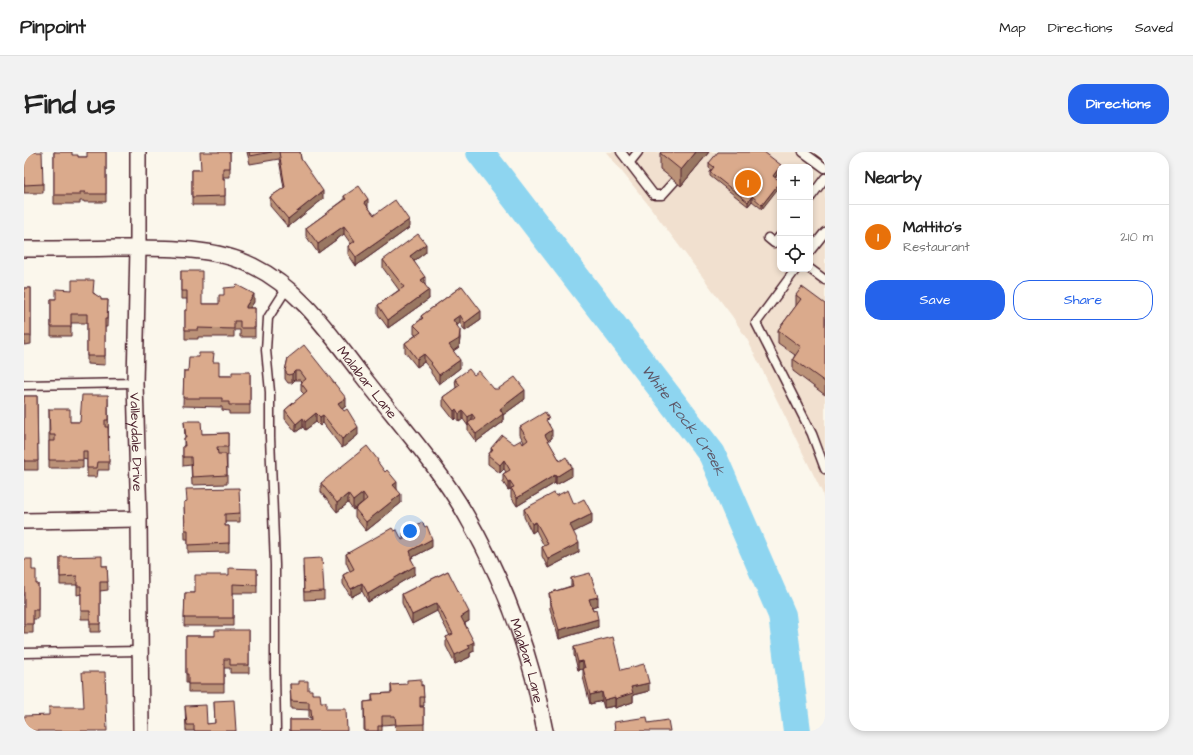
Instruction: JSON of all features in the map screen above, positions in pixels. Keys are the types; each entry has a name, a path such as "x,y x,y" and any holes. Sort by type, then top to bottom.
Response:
{"street":[{"name":"Valleydale Drive","path":"138,152 138,248 135,383 139,519 141,731"},
{"name":"Malabar Lane","path":"24,249 138,248 192,250 224,255 252,265 287,288 313,312 437,471 466,514 485,550 507,599 533,676 544,731"},
{"path":"24,521 139,519"}],"lane":[{"path":"621,152 654,195 662,195 686,169"},
{"path":"630,162 638,152"},
{"path":"803,152 825,168"},
{"path":"813,194 825,178"},
{"path":"813,248 824,237"},
{"path":"813,271 825,280"},
{"path":"794,272 756,323 812,434 825,469"},
{"path":"276,731 275,566 270,437 270,392 266,350 268,318 287,288"},
{"path":"24,385 135,383"},
{"path":"24,653 140,651"}],"shaded area":[{"path":"606,152 825,152 825,504 822,492 748,341 732,316 647,203"}],"building":[{"path":"24,152 42,152 43,184 24,185"},
{"path":"54,152 72,152 72,155 78,155 78,157 87,157 87,152 106,152 106,194 84,194 85,192 80,192 80,195 54,195"},
{"path":"200,152 230,152 230,168 223,168 223,179 225,179 225,196 192,197 192,170 201,170"},
{"path":"249,152 272,152 250,156"},
{"path":"279,152 300,152 301,159 323,191 288,219 270,197 285,187"},
{"path":"696,152 681,170 660,153"},
{"path":"718,152 764,152 780,164 777,164 777,170 773,176 777,179 777,186 762,205 752,196 748,202 710,172 714,167 709,163"},
{"path":"359,186 368,199 364,202 374,215 395,200 409,220 356,257 348,246 355,241 344,226 318,244 306,228 346,199 344,196"},
{"path":"418,234 426,244 410,256 425,277 421,280 429,290 388,320 378,305 404,287 383,260"},
{"path":"181,271 202,271 202,304 219,304 219,295 224,295 224,288 235,287 237,285 254,294 246,308 255,308 255,328 240,328 240,321 234,321 234,329 198,328 198,330 185,330 187,291 181,291"},
{"path":"72,280 94,280 93,293 101,298 101,300 108,300 107,319 105,319 105,356 87,356 87,314 71,314 71,327 51,327 51,299 56,299 56,289 72,290"},
{"path":"462,286 481,311 465,323 460,315 453,320 460,330 459,339 449,345 460,360 439,375 431,364 432,363 424,354 417,359 405,343 421,332 414,325 423,318 421,316"},
{"path":"802,287 825,304 825,382 793,359 801,347 778,330 801,299 796,295"},
{"path":"24,288 31,288 31,336 24,336"},
{"path":"304,345 346,398 338,403 344,411 347,409 358,427 342,439 323,415 320,417 316,413 305,422 303,418 296,424 285,410 307,391 301,383 306,379 300,371 295,371 288,375 285,371 288,358"},
{"path":"199,353 214,353 213,362 219,362 219,376 232,376 232,372 250,372 250,405 229,405 229,402 222,402 222,398 183,398 184,371 188,371 189,357 199,357"},
{"path":"469,369 474,375 479,371 494,389 498,389 515,377 525,390 500,409 503,414 476,434 468,423 475,418 472,414 468,417 463,411 459,414 456,409 454,411 443,397 460,385 455,379"},
{"path":"82,395 108,395 108,420 105,420 105,427 108,427 109,462 98,462 97,468 87,468 87,451 83,451 83,460 49,460 49,441 55,441 55,435 50,435 49,409 70,409 70,422 80,422"},
{"path":"24,396 37,396 38,461 24,461"},
{"path":"545,412 549,419 546,420 552,430 545,435 560,461 566,457 572,467 556,477 555,475 517,498 511,488 514,487 510,481 508,482 503,474 510,470 504,460 500,465 488,455 493,449 491,448 502,435 514,444 521,440 523,444 528,440 520,427"},
{"path":"184,421 201,421 202,434 228,433 228,447 217,447 218,454 226,454 227,475 192,477 191,457 183,457 183,446 185,446 184,438 186,438"},
{"path":"367,446 385,472 387,470 397,482 393,485 401,494 366,522 355,509 367,499 363,493 353,501 348,494 337,503 321,483"},
{"path":"239,488 240,513 225,514 225,526 229,526 229,543 188,545 188,530 185,530 184,502 187,501 186,489"},
{"path":"568,490 574,504 584,499 592,514 570,525 579,543 548,559 542,547 548,544 536,522 532,524 524,509 554,493 556,496"},
{"path":"422,522 425,527 427,526 432,539 410,551 411,559 415,566 368,594 362,583 351,589 343,575 354,569 346,554 392,528 394,531 397,530 402,540 406,538 403,533"},
{"path":"102,556 102,566 107,566 108,582 100,582 100,624 90,624 90,611 81,611 81,586 77,586 77,576 60,577 60,557"},
{"path":"322,558 324,591 304,592 303,559"},
{"path":"24,559 32,559 32,570 36,570 36,584 38,584 38,610 33,610 33,624 24,624"},
{"path":"229,568 257,569 257,585 233,584 233,618 184,618 185,593 195,593 195,575 229,575"},
{"path":"448,571 469,612 461,617 474,642 468,645 470,648 455,655 446,637 453,634 437,603 412,615 402,594"},
{"path":"590,573 598,597 589,599 593,611 596,610 598,619 559,630 549,593 573,586 571,578"},
{"path":"215,630 249,630 249,665 230,665 230,659 224,659 224,684 188,684 188,674 186,674 186,636 215,636"},
{"path":"613,637 621,670 644,664 649,683 631,687 633,693 615,699 615,697 604,700 602,692 590,695 583,668 585,668 583,661 578,662 574,647"},
{"path":"82,672 105,672 107,731 24,731 24,716 49,715 49,707 84,707"},
{"path":"421,679 424,697 420,697 420,707 424,707 424,724 396,725 395,716 382,716 382,726 378,726 378,731 365,731 364,702 373,701 372,694 392,693 391,685 407,684 407,680"},
{"path":"299,681 308,681 308,690 312,690 312,694 320,694 321,702 326,702 326,709 346,709 347,731 290,731 290,720 312,720 309,702 291,701 290,684 299,684"},
{"path":"234,700 236,731 194,731 194,725 187,725 185,706 206,705 207,724 215,723 214,701"},
{"path":"647,717 648,723 668,720 670,731 615,731 614,722"}],"waterway":[{"name":"White Rock Creek","path":"480,152 712,454 782,615 797,731"}],"place":[{"name":"Mattito's","path":"748,183"}]}
